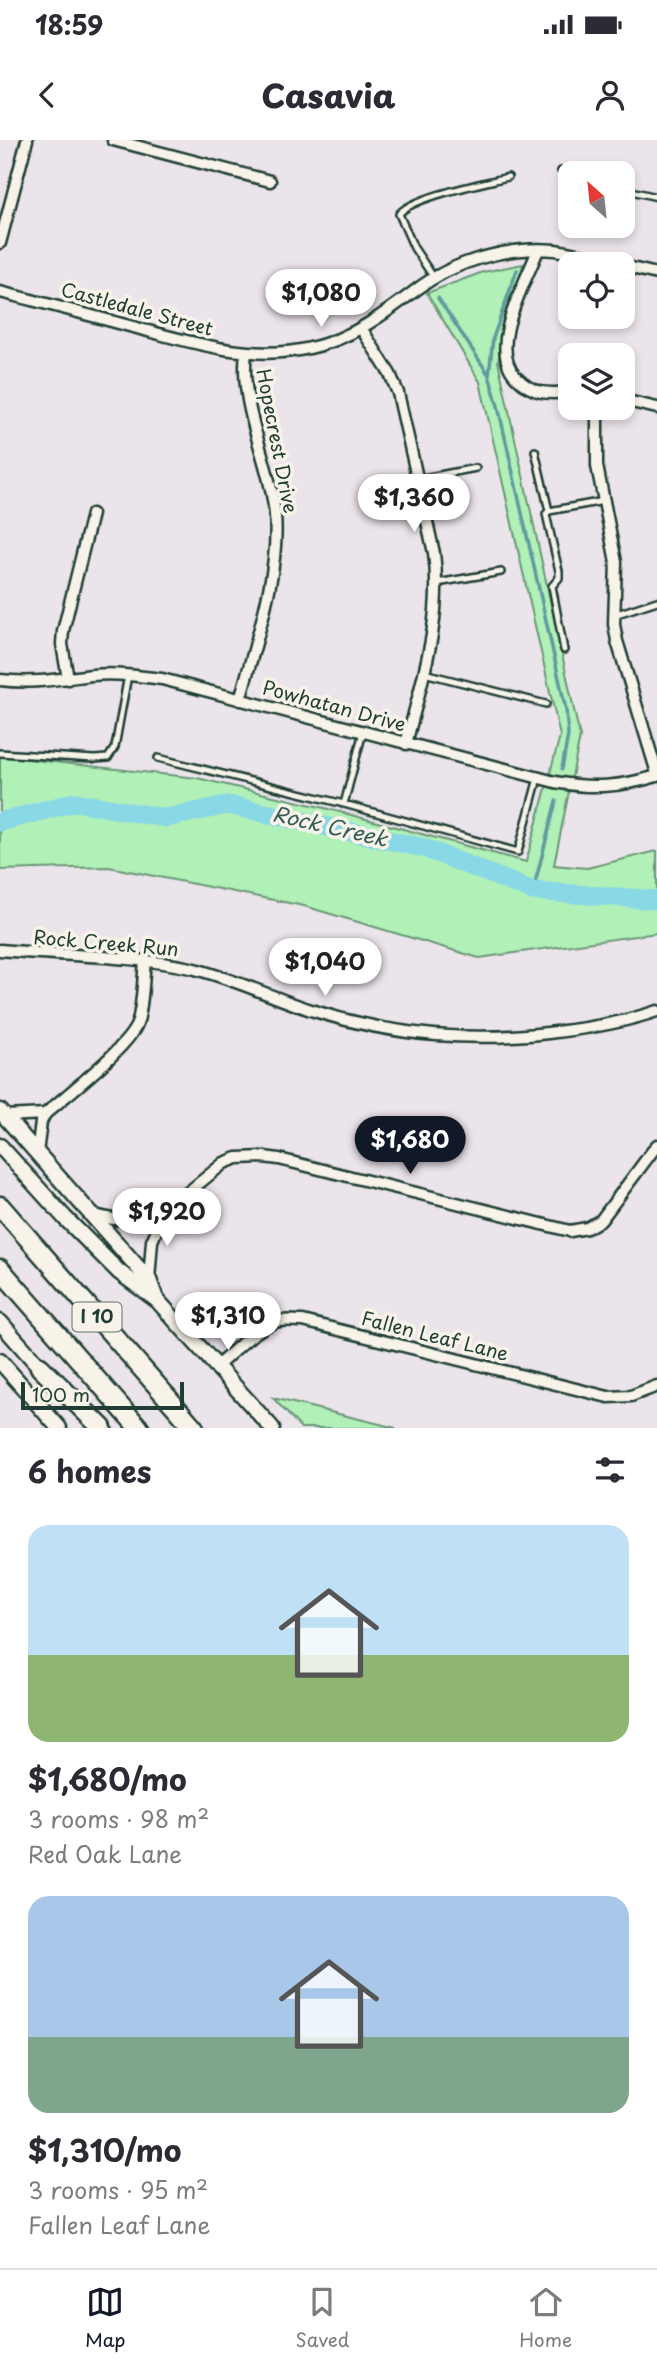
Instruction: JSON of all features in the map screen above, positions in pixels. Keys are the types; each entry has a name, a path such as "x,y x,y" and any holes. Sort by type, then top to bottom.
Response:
{"highway":[{"name":"I 10","path":"0,1206 194,1428"},
{"name":"I 10","path":"0,1269 139,1428"},
{"path":"40,1367 102,1428"}],"main road":[{"path":"2,1114 149,1280 157,1300"},
{"path":"0,1146 65,1218 119,1272 157,1300 272,1428"},
{"path":"0,1322 92,1428"},
{"path":"0,1361 59,1428"}],"street":[{"path":"0,243 27,140"},
{"path":"113,140 270,181"},
{"path":"538,250 506,330 505,359 513,374 532,390 544,394 558,393"},
{"name":"Castledale Street","path":"0,292 196,344 270,353 310,348 334,341 398,305 434,278 473,260 538,250 558,252"},
{"path":"635,269 657,274"},
{"path":"361,328 390,374 398,393 434,553 436,616 406,744"},
{"name":"Hopecrest Drive","path":"240,699 272,573 276,533 271,493 244,381 246,352"},
{"path":"635,403 657,408"},
{"path":"597,420 597,466 616,562 614,615 617,641 657,775"},
{"path":"68,679 62,644 63,631 92,514"},
{"name":"Powhatan Drive","path":"0,680 23,683 93,675 162,679 577,786 617,786 657,775"},
{"name":"Rock Creek Run","path":"0,950 145,961 192,969 313,1010 366,1024 458,1038 516,1038 616,1024 657,1011"},
{"path":"37,1153 41,1122 45,1114 134,1032 138,1022 145,961"},
{"path":"2,1114 45,1114"},
{"path":"92,1214 113,1220 130,1220 165,1211 224,1163 237,1158 264,1157 570,1231 587,1228 601,1220 657,1145"},
{"path":"149,1280 152,1241 165,1211"},
{"name":"Fallen Leaf Lane","path":"217,1366 261,1330 274,1322 285,1320 316,1324 608,1397 631,1396 655,1389"}],"lane":[{"path":"434,278 400,222 399,214 403,208 508,177"},
{"path":"635,192 657,197"},
{"path":"535,451 559,571 559,578 552,586 564,650"},
{"path":"418,479 476,468"},
{"path":"549,511 604,501"},
{"path":"437,583 501,572"},
{"path":"614,615 657,601"},
{"path":"424,673 546,704"},
{"path":"0,753 108,758 115,747 128,675"},
{"path":"344,804 363,732"},
{"path":"158,758 344,804 518,852 538,778"}],"green space":[{"path":"523,264 498,361 580,737 554,865 587,868 657,851 657,933 479,958 304,906 109,867 0,870 0,756 197,778 325,808 526,862 560,736 480,382 427,293 483,272"},
{"path":"273,1398 396,1428 301,1428"}],"waterway":[{"path":"489,375 493,338 517,270"},
{"path":"438,298 489,375 498,406 566,710 568,735 562,769"},
{"path":"533,891 556,801"},
{"name":"Rock Creek","path":"0,822 75,802 165,818 228,805 424,848 533,891 657,900"}]}
